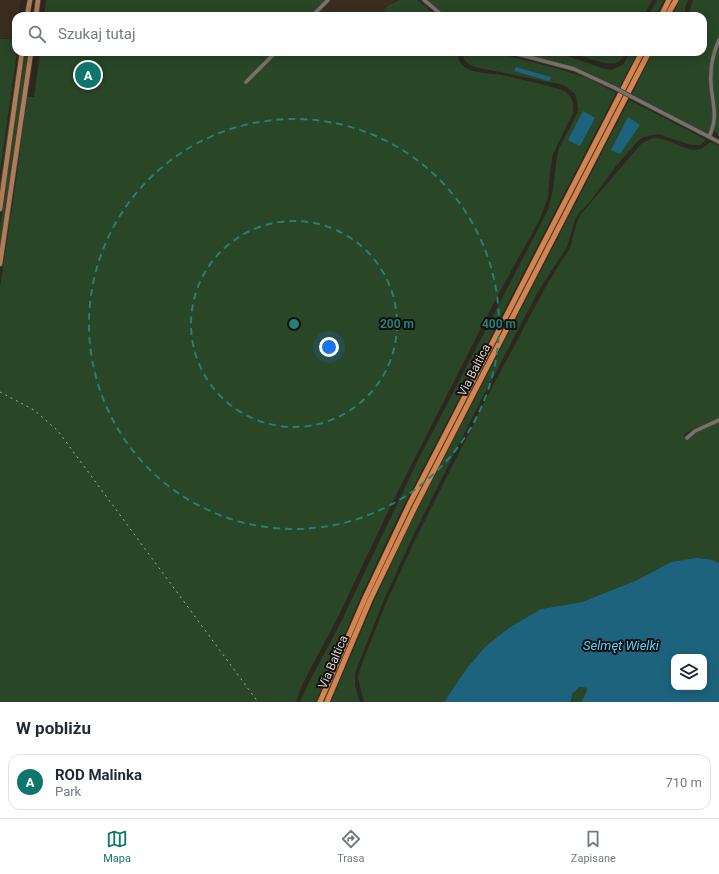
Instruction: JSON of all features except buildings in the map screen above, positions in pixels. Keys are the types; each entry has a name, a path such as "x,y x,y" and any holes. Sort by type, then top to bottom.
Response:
{"highway":[{"path":"663,12 669,0"},
{"path":"669,12 676,0"},
{"name":"Via Baltica","path":"320,702 362,604 409,505 640,56"},
{"name":"Via Baltica","path":"327,702 368,606 415,507 647,56"}],"main road":[{"path":"28,12 30,0"},
{"path":"36,12 38,0"},
{"path":"0,209 21,56"},
{"path":"0,264 30,56"}],"street":[{"path":"316,12 328,0"},
{"path":"424,0 438,12"},
{"path":"709,137 714,126 715,113 711,83 711,69 719,40"},
{"path":"246,82 272,56"},
{"path":"525,56 574,69 615,88 719,142"},
{"path":"687,438 695,431 719,420"}],"shaded area":[{"path":"0,0 21,0 19,12 12,12 12,38 0,38"},
{"path":"331,0 398,0 386,6 381,12 319,12"}],"green space":[{"path":"46,0 326,0 314,12 44,12"},
{"path":"399,0 417,0 432,12 382,12 387,6"},
{"path":"426,0 652,0 646,12 441,12"},
{"path":"657,0 664,0 658,12 650,12"},
{"path":"680,0 688,0 685,8 686,12 674,12"},
{"path":"693,0 719,0 719,138 717,133 711,130 706,133 632,94 651,56 707,56 707,12 690,12"},
{"path":"0,39 12,39 12,56 16,56 0,171"},
{"path":"18,56 19,56 0,192 0,182"},
{"path":"24,56 27,56 0,250 0,226"},
{"path":"39,56 270,56 244,82 246,84 274,56 459,56 461,63 467,69 477,72 502,75 559,89 566,92 573,102 573,113 553,154 548,197 540,219 498,295 396,495 337,619 303,683 296,702 0,702 0,287 27,97 34,97"},
{"path":"464,56 509,56 587,78 616,93 398,517 361,596 316,702 300,702 341,622 419,458 548,210 553,189 559,148 577,114 578,109 575,94 564,85 475,67 466,62"},
{"path":"534,56 568,56 611,70 623,65 628,56 636,56 619,88 573,66"},
{"path":"582,56 624,56 621,60 614,63"},
{"path":"622,96 623,97 413,506 374,586 325,702 322,702 346,645 411,506"},
{"path":"629,100 705,139 705,141 700,145 691,145 658,134 644,137 639,140 616,166 589,203 578,214 567,247 539,290 479,404 413,536 383,602 355,673 355,686 360,702 331,702 374,601 411,522"},
{"path":"653,138 659,138 695,150 711,142 719,146 719,418 683,435 688,439 702,429 719,422 719,563 713,560 671,562 637,580 582,602 541,609 510,627 486,646 481,702 364,702 358,678 360,669 386,603 416,538 488,395 546,286 570,248 577,222 581,214 642,143"},
{"path":"580,687 587,688 586,693 581,702 572,702 572,694"}],"water":[{"path":"516,67 551,77 549,81 514,71"},
{"path":"583,111 595,118 580,146 568,140"},
{"path":"628,117 640,125 620,154 611,150"},
{"name":"Selmęt Wielki","path":"696,558 713,560 719,563 719,702 581,702 587,688 580,687 572,694 571,702 445,702 468,667 486,646 510,627 541,609 582,602 637,580 671,562"}],"railway":[{"path":"0,392 34,410 58,431 258,702"}],"place":[{"name":"ROD Malinka","path":"88,75"}]}
